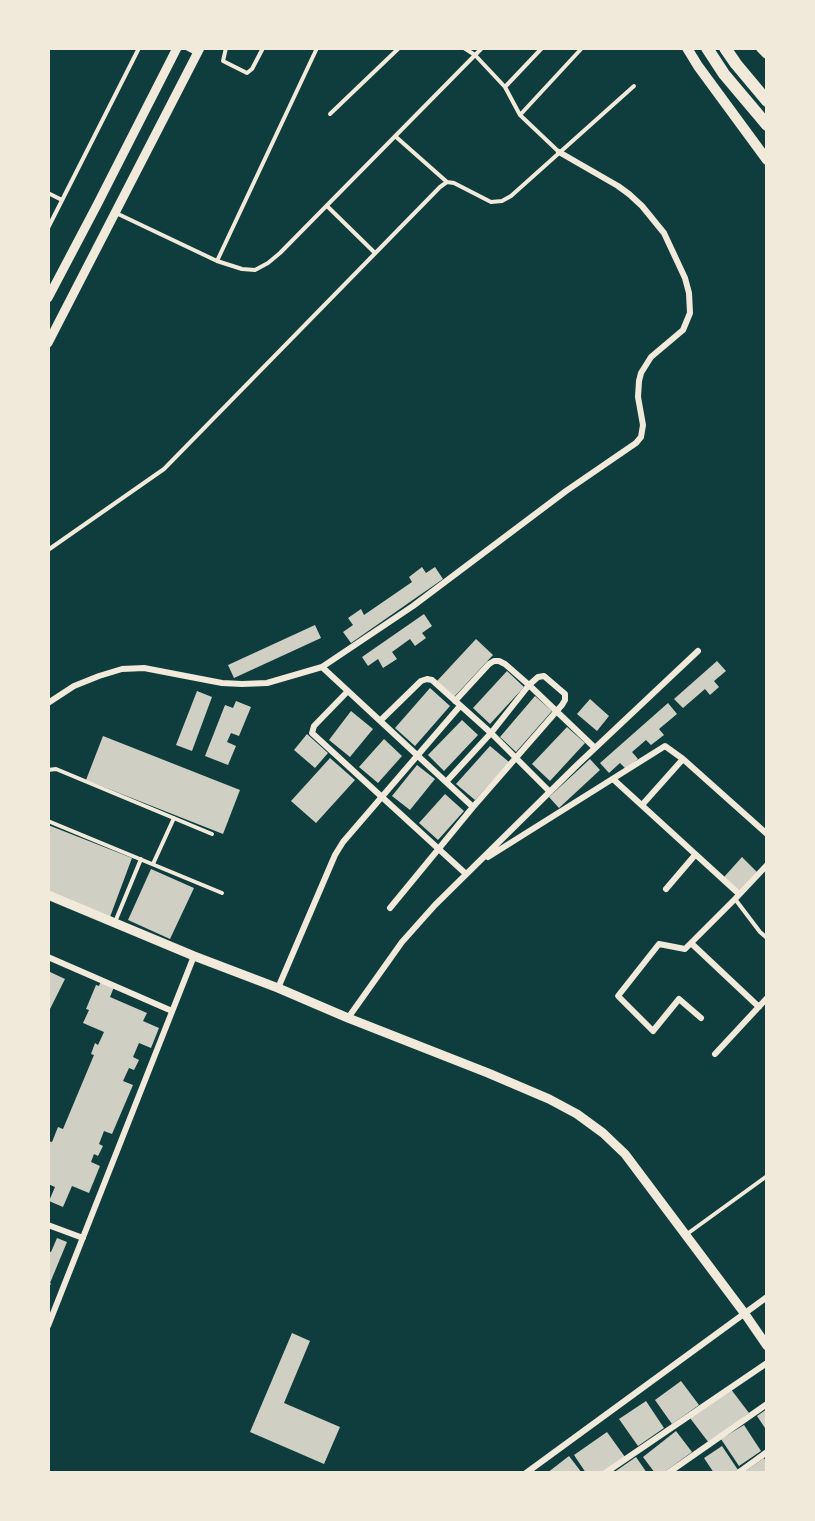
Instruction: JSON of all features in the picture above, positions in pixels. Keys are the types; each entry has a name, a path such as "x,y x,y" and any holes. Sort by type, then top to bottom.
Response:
{"main road":[{"path":"687,48 767,160"},
{"path":"707,48 724,74 767,125"},
{"path":"725,48 767,101"},
{"path":"762,48 767,54"}],"street":[{"path":"48,298 177,48"},
{"path":"48,343 199,51"},
{"path":"48,703 74,686 122,669 144,668 222,683 242,684 267,682 322,667 413,606 566,491 636,443 643,432 638,397 639,381 645,366 651,357 683,330 688,320 691,303 685,278 664,233 642,206 618,186 559,152"},
{"path":"348,1018 419,921 595,748 698,651"},
{"path":"278,988 335,855 352,830 494,661 505,664 530,685 595,748"},
{"path":"322,667 473,807"},
{"path":"390,908 473,807 556,712 565,700 565,694 544,676 538,677 446,782"},
{"path":"381,720 421,681 432,680 491,733 550,792"},
{"path":"348,691 314,726 312,733 466,874"},
{"path":"477,864 665,746 683,759 767,834"},
{"path":"642,805 683,759"},
{"path":"613,779 737,897"},
{"path":"666,889 695,855"},
{"path":"700,1018 680,999 653,1031 618,996 659,944 685,949 767,865"},
{"path":"48,895 348,1018 488,1072 577,1114 603,1133 625,1154 746,1314 767,1346"},
{"path":"691,943 759,1007"},
{"path":"48,1326 194,956"},
{"path":"48,957 172,1011"},
{"path":"715,1054 767,998"},
{"path":"48,1225 83,1238"},
{"path":"526,1473 767,1297"},
{"path":"605,1473 767,1363"},
{"path":"668,1473 767,1404"},
{"path":"738,1473 767,1452"}],"lane":[{"path":"48,228 139,48"},
{"path":"186,48 199,51"},
{"path":"226,48 224,61 247,74 263,48"},
{"path":"217,261 316,48"},
{"path":"330,114 399,48"},
{"path":"464,48 475,55 505,87 520,115 559,152"},
{"path":"115,213 217,261 242,269 255,270 280,253 482,48"},
{"path":"505,87 542,48"},
{"path":"520,115 582,48"},
{"path":"395,136 447,182 454,183 491,202 502,201 511,196 634,86"},
{"path":"48,550 164,469 447,182"},
{"path":"48,193 62,200"},
{"path":"327,206 375,253"},
{"path":"48,770 56,769 212,834"},
{"path":"153,864 174,818"},
{"path":"48,821 222,893"},
{"path":"115,923 141,859"},
{"path":"737,897 767,938"},
{"path":"686,1235 767,1176"}],"building":[{"path":"422,567 426,573 435,567 443,579 351,643 343,632 353,625 348,618 361,609 364,615 412,582 409,577"},
{"path":"424,614 432,626 422,633 426,638 415,646 410,639 392,652 397,659 383,668 378,659 368,666 362,657"},
{"path":"315,625 321,638 234,678 228,665"},
{"path":"476,639 493,655 454,697 437,681"},
{"path":"717,661 726,671 714,681 719,687 710,695 705,689 683,708 674,699"},
{"path":"507,671 524,687 490,724 473,708"},
{"path":"430,688 450,706 415,746 395,728"},
{"path":"197,691 212,697 192,751 176,745"},
{"path":"535,696 552,711 516,752 500,737"},
{"path":"590,699 609,716 597,731 577,714"},
{"path":"236,701 251,707 239,736 231,733 227,742 236,746 228,765 205,756 225,705 233,708"},
{"path":"668,703 677,714 659,729 664,735 651,745 646,740 632,752 638,759 626,769 620,763 609,773 600,763"},
{"path":"351,711 373,729 350,757 329,740"},
{"path":"462,720 478,735 444,771 428,755"},
{"path":"567,727 585,743 550,781 532,764"},
{"path":"307,734 328,753 315,768 294,750"},
{"path":"103,736 240,790 223,834 86,780"},
{"path":"384,739 402,756 378,783 359,767"},
{"path":"490,746 509,762 475,800 456,784"},
{"path":"330,758 355,780 316,823 291,801"},
{"path":"590,759 600,770 559,808 549,797"},
{"path":"417,765 435,779 410,810 392,796"},
{"path":"445,794 464,811 438,840 419,823"},
{"path":"48,825 132,858 110,917 48,893"},
{"path":"742,857 757,872 739,892 724,877"},
{"path":"151,869 194,888 170,939 128,920"},
{"path":"48,971 65,979 48,1013"},
{"path":"101,981 114,987 110,997 147,1013 143,1021 159,1028 151,1048 139,1043 133,1057 139,1060 134,1070 129,1068 123,1081 133,1085 112,1134 104,1131 99,1144 103,1146 98,1156 94,1154 91,1162 100,1166 89,1193 72,1186 63,1207 49,1201 55,1187 48,1184 48,1141 52,1142 58,1127 63,1129 94,1055 91,1054 95,1043 98,1045 104,1032 83,1023 96,985 99,986"},
{"path":"57,1238 67,1242 48,1291 48,1251 51,1252"},
{"path":"292,1333 310,1341 284,1403 340,1427 324,1464 250,1432"},
{"path":"681,1381 699,1405 672,1424 655,1400"},
{"path":"730,1388 749,1413 709,1443 690,1418"},
{"path":"646,1401 664,1428 638,1446 619,1419"},
{"path":"767,1409 767,1431 757,1416"},
{"path":"744,1425 761,1451 739,1466 721,1439"},
{"path":"676,1431 692,1452 663,1473 655,1473 643,1457"},
{"path":"607,1432 625,1457 602,1473 586,1473 574,1455"},
{"path":"722,1446 738,1470 733,1473 714,1473 704,1458"},
{"path":"569,1456 582,1473 547,1473"},
{"path":"636,1457 647,1473 613,1473"},
{"path":"764,1458 767,1463 767,1473 743,1473"}]}
